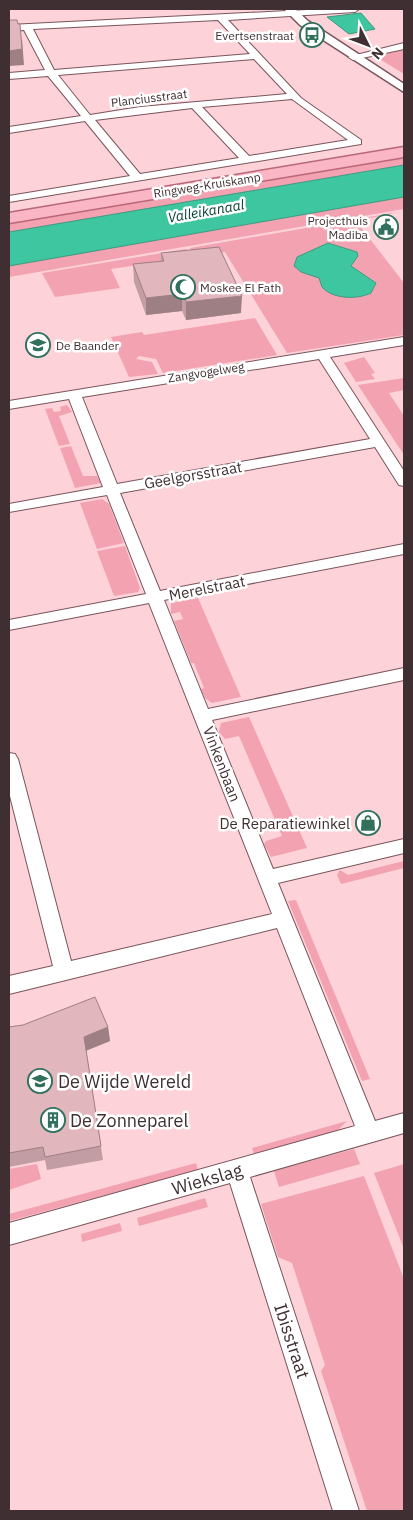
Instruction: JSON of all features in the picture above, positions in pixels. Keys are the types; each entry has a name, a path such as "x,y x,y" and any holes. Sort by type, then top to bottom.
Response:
{"main road":[{"name":"Ringweg-Kruiskamp","path":"9,208 404,142"},
{"name":"Ringweg-Kruiskamp","path":"9,218 404,152"}],"street":[{"path":"9,26 28,28 355,9"},
{"path":"291,12 353,57 404,90"},
{"path":"221,18 294,96"},
{"path":"28,28 51,73 86,118 138,178"},
{"path":"353,57 404,46"},
{"path":"9,76 256,56"},
{"name":"Planciusstraat","path":"9,130 86,118 194,105 294,96"},
{"name":"Ringweg-Kruiskamp","path":"9,199 357,142 294,96"},
{"path":"194,105 247,160"},
{"name":"Zangvogelweg","path":"9,405 404,341"},
{"path":"322,354 404,482"},
{"name":"Vinkenbaan","path":"74,395 369,1133"},
{"name":"Geelgorsstraat","path":"9,508 378,442"},
{"name":"Merelstraat","path":"9,625 404,549"},
{"path":"203,716 404,674"},
{"path":"9,759 64,972"},
{"path":"267,878 404,846"},
{"path":"9,985 283,919"},
{"name":"Wiekslag","path":"9,1234 404,1123"},
{"name":"Ibisstraat","path":"237,1171 346,1511"}],"shaded area":[{"path":"404,48 404,74 373,55"},
{"path":"404,156 404,165 9,232 9,221"},
{"path":"404,197 404,209 9,277 9,266"},
{"path":"404,211 356,221 404,283 404,335 287,353 225,252 195,257 190,248","holes":["328,243 357,252 358,256 351,266 376,283 366,296 351,297 333,294 320,278 301,272 294,266 297,257"]},
{"path":"186,249 191,257 111,269 120,288 55,297 42,273"},
{"path":"255,318 277,355 163,373 156,359 139,356 136,359 152,362 158,374 129,377 111,337 142,332 144,335"},
{"path":"364,357 375,373 371,374 375,379 356,382 344,363"},
{"path":"404,378 404,390 389,393 404,416 404,455 358,385"},
{"path":"67,405 72,412 59,416 70,444 59,446 45,409 52,408 54,412 61,411 60,407"},
{"path":"71,446 83,476 97,476 101,483 75,488 60,448"},
{"path":"102,499 109,504 124,543 97,549 80,503"},
{"path":"125,546 140,588 138,592 114,596 97,551"},
{"path":"198,598 241,697 212,703 205,698 201,689 204,688 194,663 191,663 174,621 183,619 180,612 171,614 171,603"},
{"path":"249,717 307,848 271,857 264,844 266,841 282,836 239,736 225,739 219,732 221,723"},
{"path":"404,861 404,868 341,884 337,875 340,870 348,875"},
{"path":"296,900 370,1079 362,1081 288,901"},
{"path":"347,1121 337,1131 254,1154 252,1148"},
{"path":"354,1149 360,1164 279,1187 274,1171"},
{"path":"196,1163 198,1170 9,1221 9,1214"},
{"path":"37,1164 41,1179 9,1190 9,1169"},
{"path":"404,1164 404,1249 374,1173"},
{"path":"364,1176 404,1279 404,1511 367,1511 321,1371 325,1365 292,1263 278,1257 261,1204"},
{"path":"205,1198 208,1207 139,1226 137,1218"},
{"path":"120,1223 122,1231 82,1242 81,1234"}],"water":[{"path":"361,13 375,29 349,34 327,17"},
{"name":"Valleikanaal","path":"404,165 404,197 9,266 9,232"},
{"path":"328,243 357,252 358,256 351,266 376,283 371,293 359,297 345,297 332,294 322,287 319,278 301,272 294,266 297,257"}],"building":[{"path":"9,20 17,20 18,24 20,24 22,49 9,51"},
{"path":"219,247 242,296 186,302 182,294 146,298 133,264 164,261 161,253"},
{"name":"De Zonneparel","path":"95,997 108,1027 84,1037 101,1146 45,1157 43,1147 9,1153 9,1027 23,1025"}],"place":[{"name":"Evertsenstraat","path":"312,35"},
{"name":"Projecthuis Madiba","path":"386,227"},
{"name":"Moskee El Fath","path":"183,287"},
{"name":"De Baander","path":"38,345"},
{"name":"De Reparatiewinkel","path":"368,823"},
{"name":"De Wijde Wereld","path":"40,1081"},
{"name":"De Zonneparel","path":"53,1120"}]}
